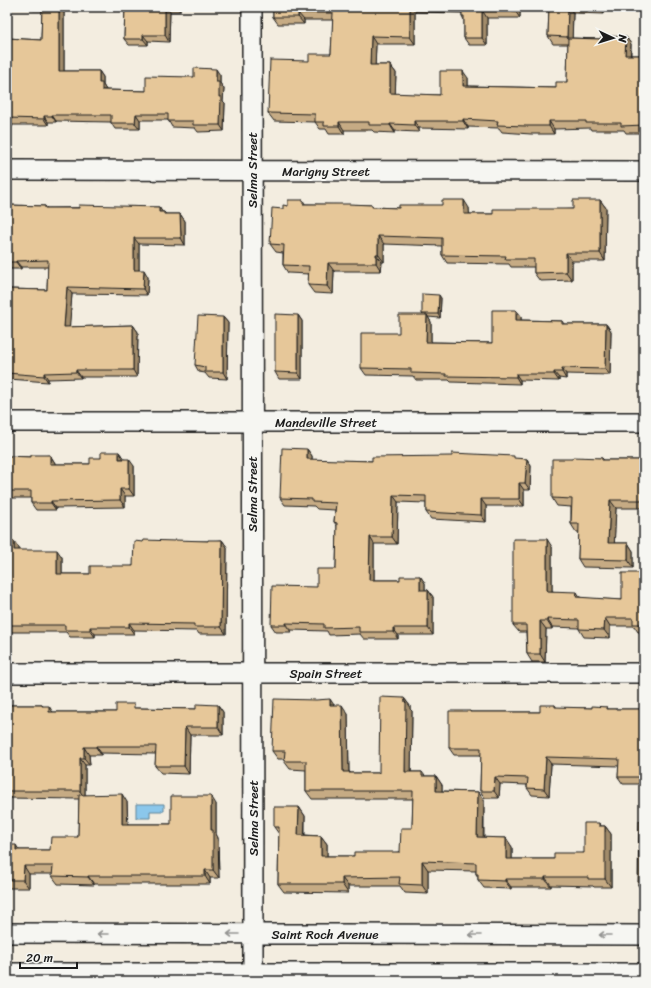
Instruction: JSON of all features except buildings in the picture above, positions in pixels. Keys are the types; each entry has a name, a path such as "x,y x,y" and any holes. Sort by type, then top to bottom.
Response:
{"street":[{"name":"Selma Street","path":"252,7 253,977"},
{"name":"Marigny Street","path":"7,170 644,171"},
{"name":"Mandeville Street","path":"7,422 644,422"},
{"name":"Spain Street","path":"7,673 644,673"},
{"name":"Saint Roch Avenue","path":"7,934 644,935"},
{"path":"7,973 253,977 644,973"}],"water":[{"path":"136,804 164,804 164,811 150,811 150,818 136,818"}]}
